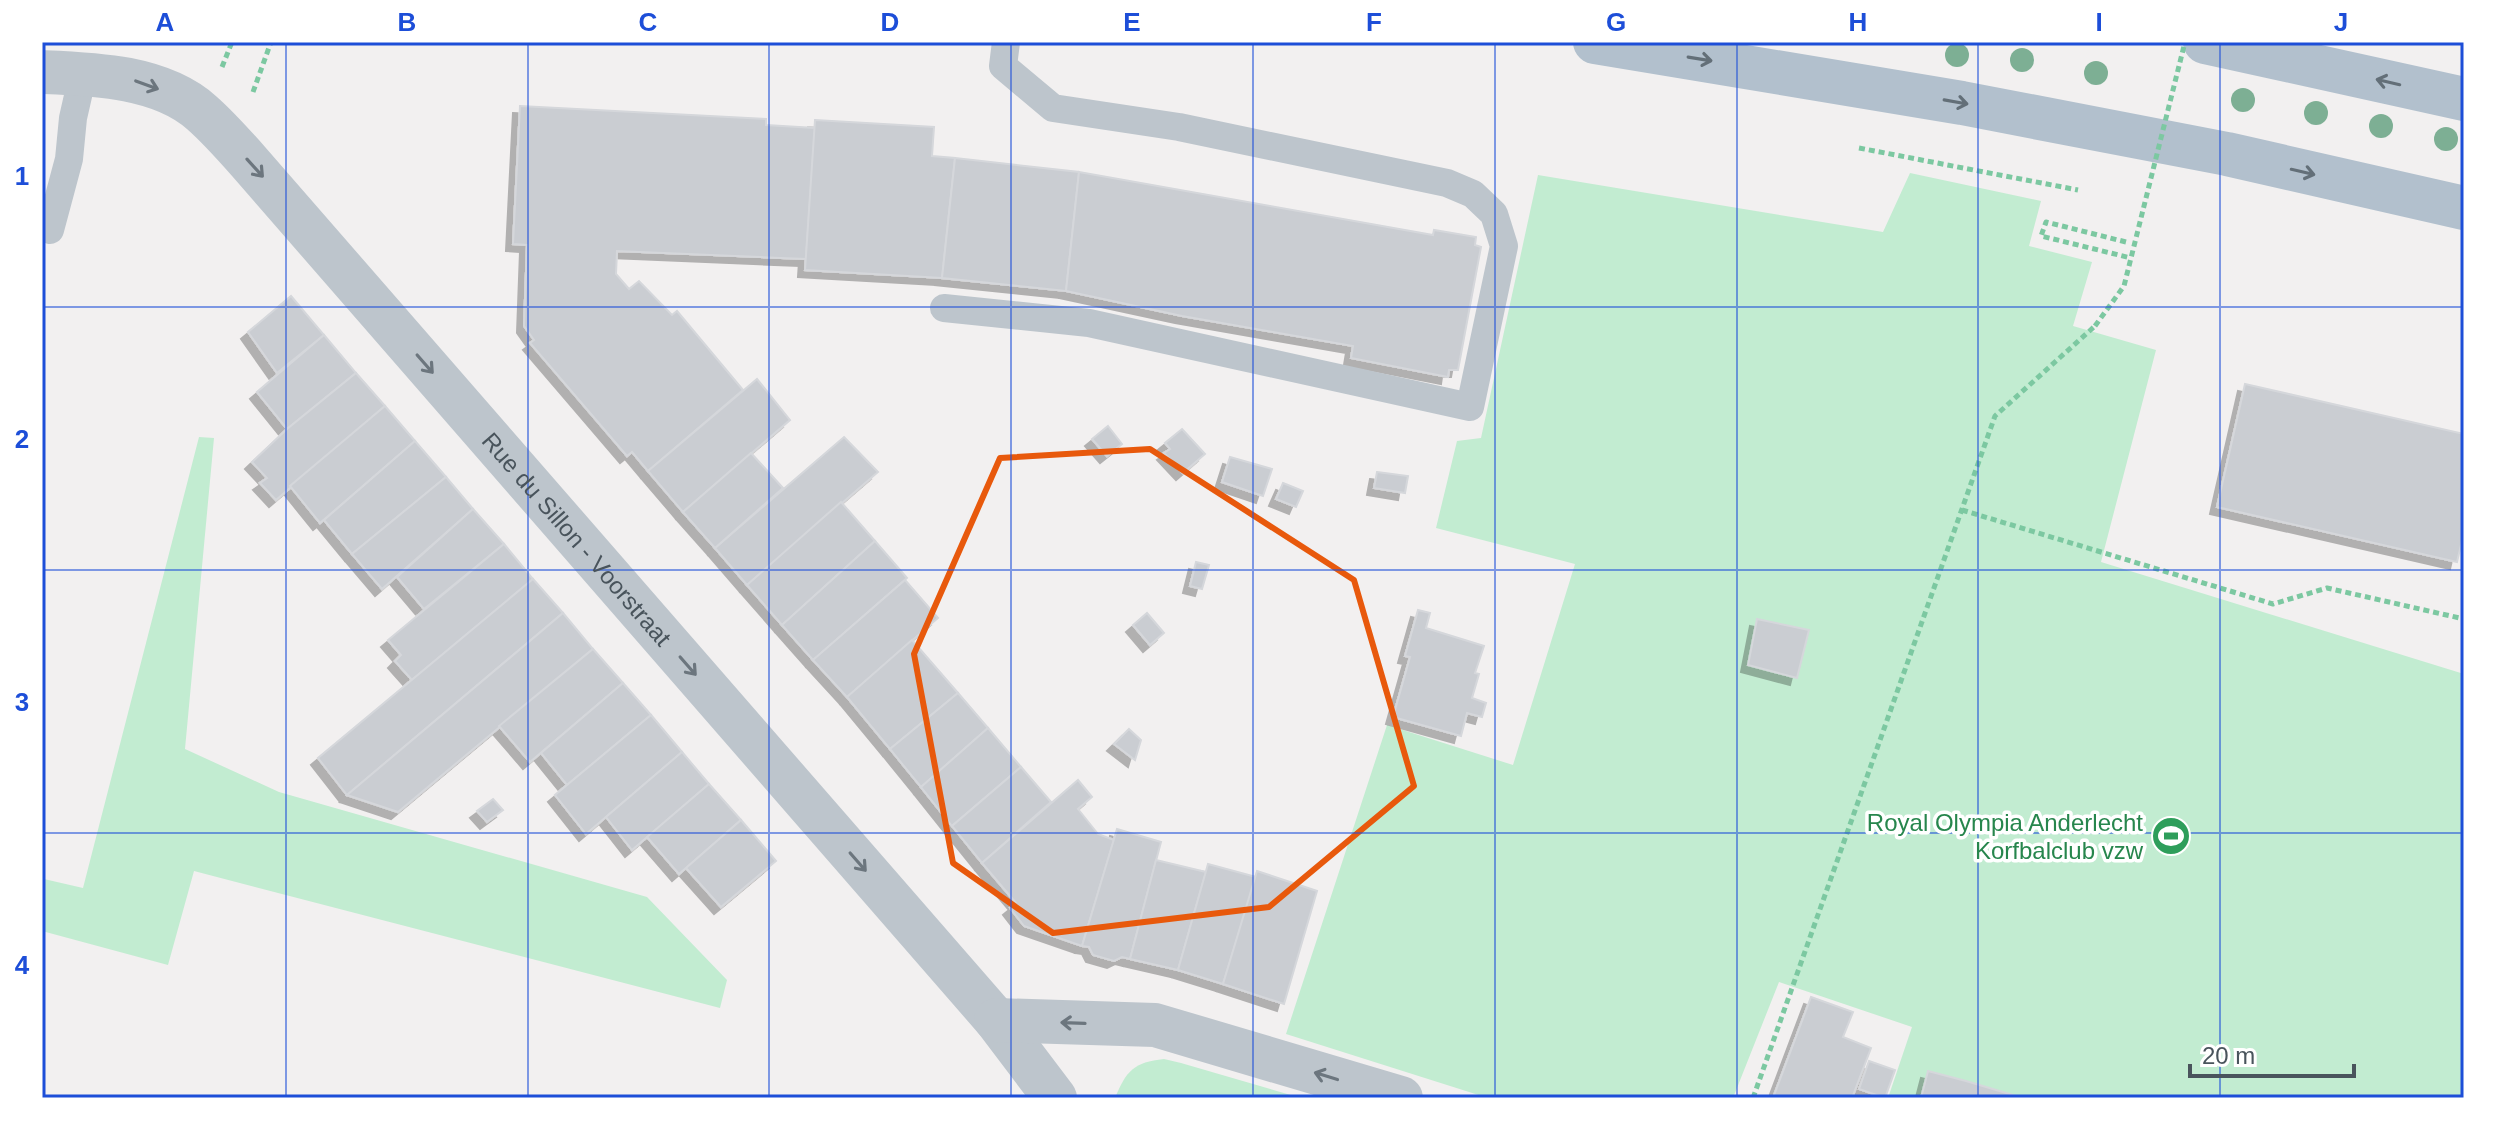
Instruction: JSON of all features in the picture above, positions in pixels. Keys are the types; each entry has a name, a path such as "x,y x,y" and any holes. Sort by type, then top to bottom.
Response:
{"main road":[{"path":"1595,42 1962,103 2212,151 2464,208"},
{"path":"2221,43 2464,99"}],"street":[{"name":"Rue du Sillon - Voorstraat","path":"63,73 139,81 184,100 201,111 241,152 996,1020 1055,1098"},
{"path":"996,1020 1155,1025 1401,1098"}],"lane":[{"path":"944,308 1089,323 1470,407 1504,246 1494,214 1473,194 1447,183 1193,130 1053,108 1003,66 1006,42"},
{"path":"50,230 69,159 73,118 63,73"}],"path":[{"path":"1753,1098 1995,416 2095,326 2124,286 2185,42"},
{"path":"1859,148 2078,190"},
{"path":"2126,242 2046,222 2041,236 2131,258"},
{"path":"1962,510 2273,604 2327,588 2464,619"}],"highlighted area":[{"path":"1150,449 1354,580 1414,786 1269,907 1053,933 953,863 914,654 1000,458"}],"green space":[{"path":"1910,173 2041,201 2029,246 2092,262 2073,326 2156,350 2101,562 2464,674 2464,1098 1888,1098 1912,1027 1779,982 1733,1098 1488,1098 1286,1034 1387,725 1513,765 1575,564 1436,528 1457,441 1481,438 1538,175 1883,232"},
{"path":"199,437 214,438 185,749 279,792 647,897 727,980 720,1008 194,871 168,965 42,931 44,879 83,888"},
{"path":"1164,1059 1301,1098 1115,1098 1132,1070"}],"building":[{"path":"520,106 766,119 766,125 815,128 806,259 617,251 616,274 629,289 639,281 672,315 677,311 743,390 648,471 632,452 627,456 530,343 534,340 524,326 527,245 513,244"},
{"path":"815,120 934,127 932,156 955,158 942,278 805,270"},
{"path":"955,158 1079,172 1066,291 942,278"},
{"path":"1079,172 1433,235 1434,230 1476,237 1475,245 1481,247 1458,370 1449,370 1448,377 1351,358 1353,346 1182,316 1066,291"},
{"path":"291,296 324,335 277,373 248,332"},
{"path":"324,335 356,373 287,429 257,392"},
{"path":"356,373 385,406 276,500 260,483 267,478 252,462"},
{"path":"757,379 790,420 683,512 648,471"},
{"path":"2245,384 2464,434 2464,532 2457,562 2217,507"},
{"path":"385,406 415,441 320,523 290,486"},
{"path":"1108,426 1122,444 1107,456 1092,439"},
{"path":"1182,429 1205,454 1183,473 1164,453 1170,449 1165,443"},
{"path":"844,437 878,472 747,585 715,548"},
{"path":"415,441 446,477 352,554 324,520"},
{"path":"751,453 783,488 715,548 683,512"},
{"path":"1230,457 1272,469 1263,496 1222,482"},
{"path":"1377,472 1408,476 1405,493 1374,488"},
{"path":"446,477 473,509 382,589 352,554"},
{"path":"1283,483 1303,491 1296,507 1276,499"},
{"path":"841,502 875,541 782,625 747,585"},
{"path":"473,509 504,544 424,609 397,577"},
{"path":"875,541 907,578 813,660 782,625"},
{"path":"504,544 533,579 412,680 395,661 401,655 388,640"},
{"path":"1196,562 1209,565 1202,589 1190,586"},
{"path":"533,579 563,613 347,795 318,758"},
{"path":"905,580 938,618 847,697 813,660"},
{"path":"1418,610 1430,613 1426,628 1484,646 1475,673 1479,674 1472,698 1486,703 1482,717 1467,713 1461,736 1393,717 1410,657 1405,656"},
{"path":"563,613 593,649 398,812 347,795"},
{"path":"1147,613 1164,633 1150,645 1133,625"},
{"path":"1757,619 1809,630 1797,678 1748,665"},
{"path":"912,640 958,693 890,749 847,697"},
{"path":"593,649 623,683 530,762 499,726"},
{"path":"623,683 651,715 567,785 541,753"},
{"path":"958,693 988,728 921,787 890,749"},
{"path":"651,715 682,752 586,834 555,795"},
{"path":"988,728 1021,767 952,826 921,787"},
{"path":"1129,729 1141,740 1135,760 1114,744"},
{"path":"682,752 709,784 632,850 606,817"},
{"path":"1021,767 1051,802 982,863 952,826"},
{"path":"1078,780 1092,797 1078,809 1098,834 1114,840 1082,946 1024,926 1010,908 1016,903 982,863"},
{"path":"709,784 741,820 679,874 647,837"},
{"path":"493,799 503,810 487,822 477,811"},
{"path":"741,820 776,861 721,907 686,868"},
{"path":"1117,829 1161,842 1130,959 1122,957 1114,961 1093,955 1089,947 1082,946"},
{"path":"1156,860 1206,872 1178,970 1130,959"},
{"path":"1208,864 1256,877 1223,984 1178,970"},
{"path":"1257,871 1317,891 1284,1004 1223,984"},
{"path":"1811,997 1853,1012 1843,1037 1871,1048 1852,1098 1773,1098"},
{"path":"1869,1061 1895,1070 1885,1098 1859,1089"},
{"path":"1928,1071 1966,1081 2023,1098 1921,1098"}],"place":[{"name":"Royal Olympia Anderlecht Korfbalclub vzw","path":"2171,836"}]}
